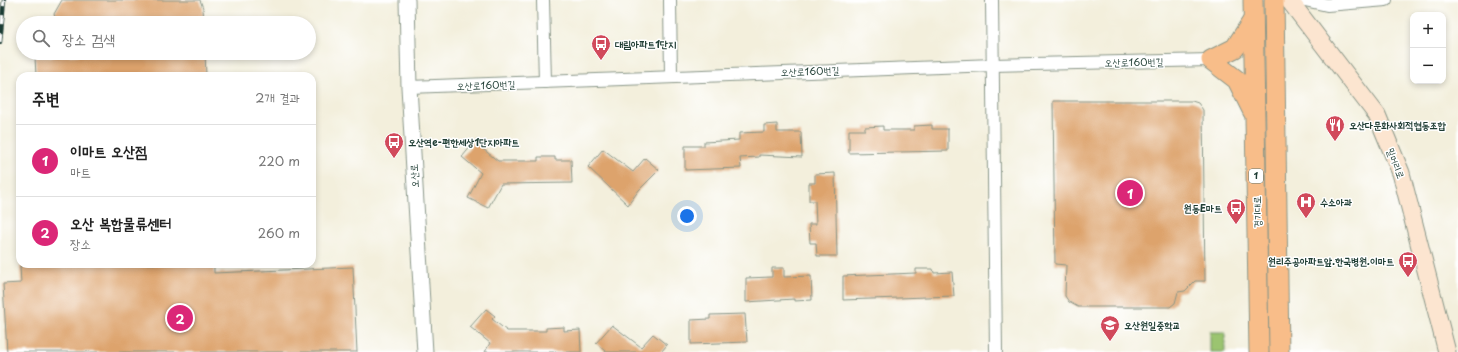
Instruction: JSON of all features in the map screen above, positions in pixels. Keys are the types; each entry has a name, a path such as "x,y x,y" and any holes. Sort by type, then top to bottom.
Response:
{"main road":[{"name":"경기대로","path":"1253,0 1259,352"},
{"name":"경기대로","path":"1274,0 1279,352"},
{"name":"밀머리로","path":"1289,0 1376,115 1401,173 1447,352"},
{"path":"1253,20 1234,48 1211,60 1237,80 1255,116"}],"street":[{"name":"오산로","path":"407,0 409,87 425,352"},
{"path":"543,0 545,82"},
{"path":"670,0 671,76"},
{"path":"992,0 996,352"},
{"path":"1304,0 1327,5 1386,0"},
{"name":"오산로160번길","path":"409,87 993,65 1211,60"}],"green space":[{"path":"1210,332 1225,332 1225,352 1210,352"}],"building":[{"path":"62,0 200,0 203,8 204,16 55,16 54,14"},
{"path":"35,60 205,60 206,72 36,72"},
{"path":"1053,101 1192,101 1198,103 1203,110 1205,281 1195,281 1185,291 1178,292 1175,303 1170,307 1078,307 1069,302 1065,296 1066,265 1055,264"},
{"path":"777,124 777,132 801,132 802,157 759,155 759,157 740,158 741,168 685,170 685,146 704,146 704,142 739,140 739,133 764,132 764,125"},
{"path":"932,125 932,129 948,129 948,151 849,153 849,130 865,130 865,127 883,126 883,130 914,130 914,126"},
{"path":"477,139 486,146 483,149 498,161 538,161 538,157 555,157 555,160 571,160 572,183 501,184 488,208 468,198 481,173 462,157"},
{"path":"603,149 633,172 645,158 659,170 639,190 628,205 588,167"},
{"path":"835,173 837,256 817,256 816,243 810,243 809,224 816,224 815,201 809,201 809,183 815,183 815,174"},
{"path":"353,267 357,352 7,352 3,284 21,283 20,268 214,268 214,273"},
{"path":"772,268 784,268 784,277 811,276 812,300 794,301 794,299 746,302 746,278 772,277"},
{"path":"916,269 933,269 934,273 952,272 954,296 843,300 843,276 916,273"},
{"path":"486,309 495,316 492,319 507,331 546,331 546,328 564,327 564,331 580,330 581,352 485,352 490,343 470,327"},
{"path":"745,314 747,342 691,344 691,320 710,319 710,315"},
{"path":"612,325 641,347 653,334 667,345 661,352 606,352 596,343"}],"railway":[{"path":"0,42 4,0"}],"place":[{"name":"대림아파트1단지","path":"601,61"},
{"name":"오산다문화사회적협동조합","path":"1335,142"},
{"name":"오산역e-편한세상1단지아파트","path":"394,159"},
{"name":"이마트 오산점","path":"1130,193"},
{"name":"수소아과","path":"1306,219"},
{"name":"원동E마트","path":"1236,225"},
{"name":"원리주공아파트앞.한국병원.이마트","path":"1408,278"},
{"name":"오산 복합물류센터","path":"180,318"},
{"name":"오산원일중학교","path":"1110,342"}]}
